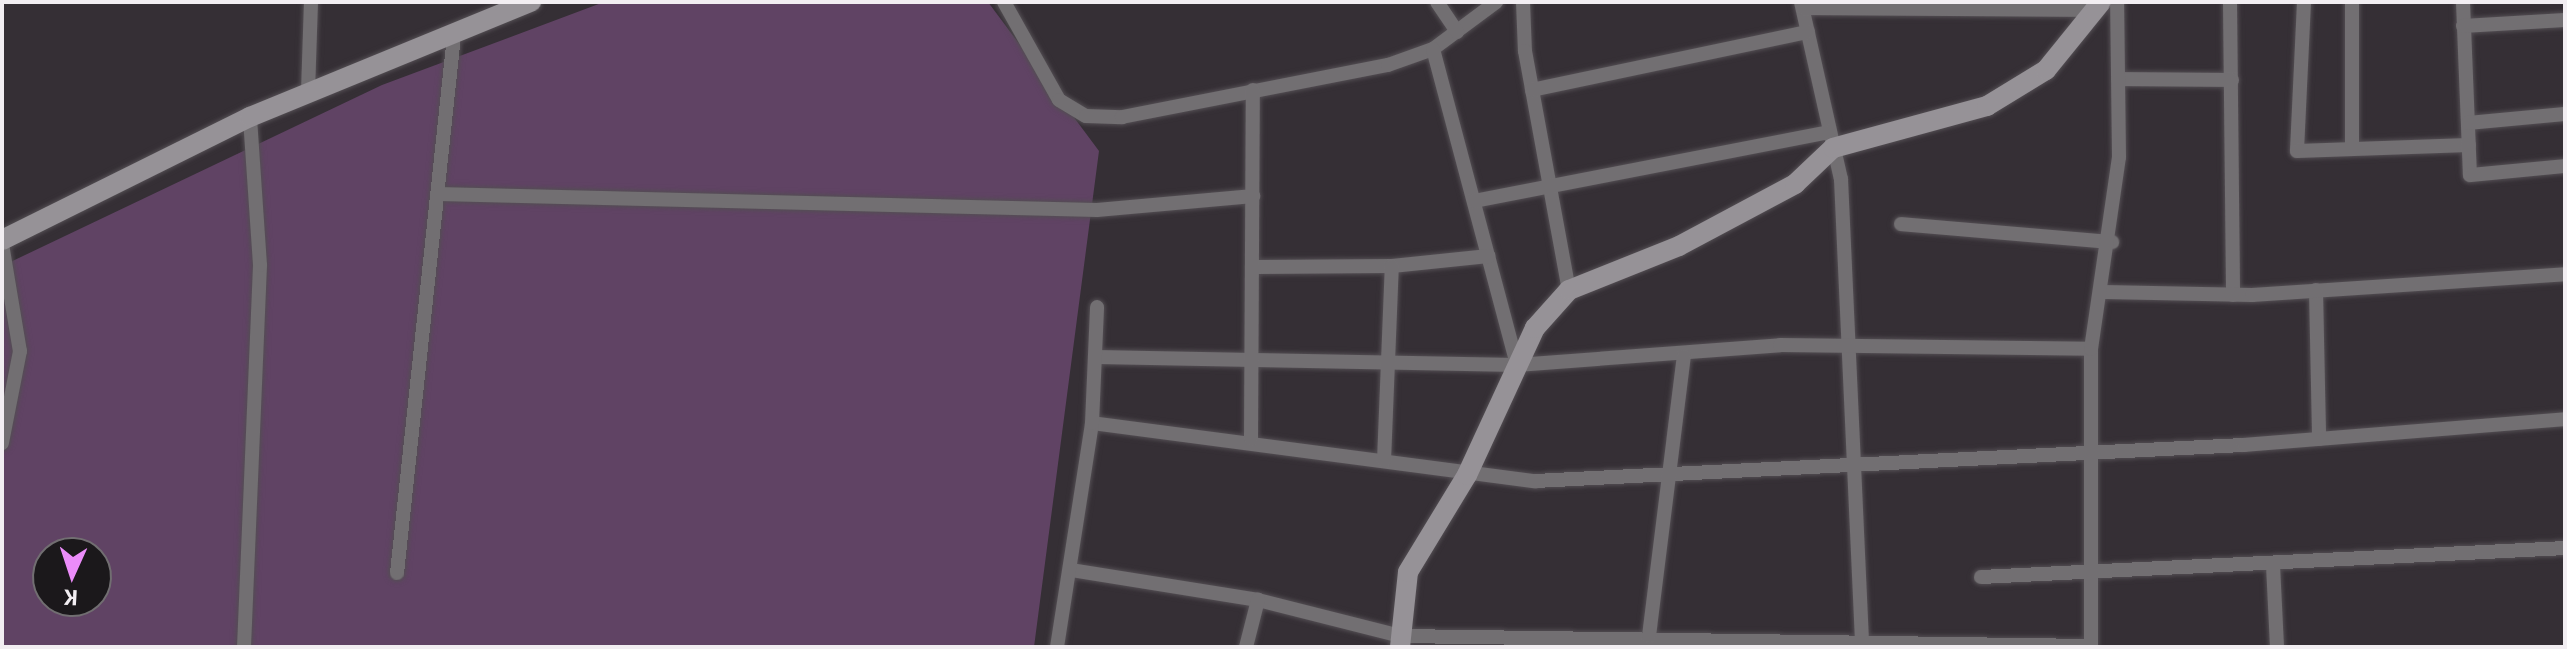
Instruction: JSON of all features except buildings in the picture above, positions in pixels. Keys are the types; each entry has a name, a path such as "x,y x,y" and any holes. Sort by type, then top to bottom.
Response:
{"street":[{"path":"308,92 311,2"},
{"path":"2,443 20,351 2,242 250,117 531,2"},
{"path":"1004,2 1059,100 1086,116 1122,117 1433,49 1496,2"},
{"path":"1437,2 1457,32"},
{"path":"1523,2 1532,90 1569,290"},
{"path":"1071,570 1258,600 1400,642 1649,636 1713,642 1862,641 2091,647 2087,574 2087,451 2091,349 2112,242 2118,79 2117,2"},
{"path":"2230,2 2233,295"},
{"path":"2304,2 2297,151 2469,145"},
{"path":"2352,2 2352,149"},
{"path":"2463,2 2470,175 2565,166"},
{"path":"1862,641 1851,347 1831,140 1802,5 2098,6"},
{"path":"1474,201 1551,185 1831,140 1987,106 2046,70 2098,6"},
{"path":"2463,26 2565,20"},
{"path":"1532,90 1808,32"},
{"path":"397,573 454,36"},
{"path":"1433,49 1517,365"},
{"path":"2118,79 2232,80"},
{"path":"1251,439 1256,267 1253,90"},
{"path":"2468,123 2565,114"},
{"path":"244,647 260,265 250,117"},
{"path":"1400,642 1408,572 1467,475 1535,328 1569,290 1692,239 1795,184 1831,140"},
{"path":"438,194 1097,210 1253,196"},
{"path":"1901,224 2112,242"},
{"path":"1256,267 1392,266 1488,256"},
{"path":"1384,461 1392,360 1392,266"},
{"path":"2104,292 2233,295 2565,274"},
{"path":"2316,290 2319,439"},
{"path":"1057,647 1092,423 1097,307"},
{"path":"1097,357 1254,357 1517,365 1851,347 2091,349"},
{"path":"1649,636 1674,474 1684,356"},
{"path":"1092,423 1251,439 1467,475 1535,481 1856,467 2319,439 2565,419"},
{"path":"1981,577 2273,565 2565,548"},
{"path":"2273,565 2277,647"},
{"path":"1246,647 1258,600"}],"shaded area":[{"path":"604,2 988,2 1099,151 1034,647 2,647 2,266 382,85"}]}
